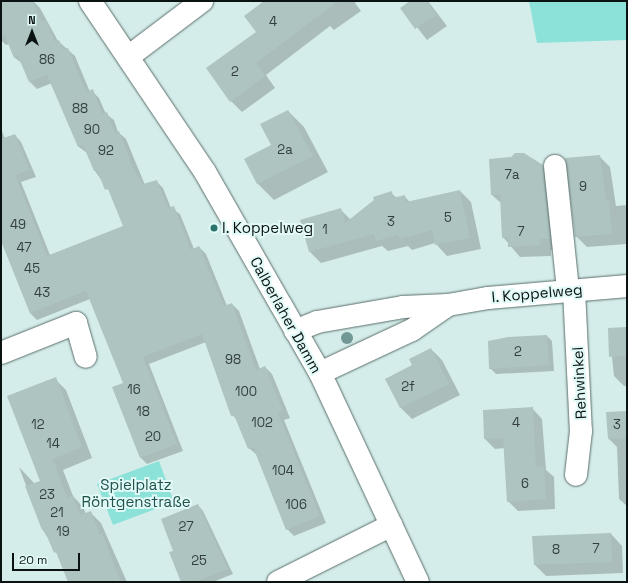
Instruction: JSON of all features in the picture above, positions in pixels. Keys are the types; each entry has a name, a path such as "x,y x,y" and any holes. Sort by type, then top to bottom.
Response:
{"street":[{"name":"Calberlaher Damm","path":"90,1 205,172 320,373 418,582"},
{"path":"128,57 202,1"},
{"name":"Rehwinkel","path":"555,166 571,290 581,431 576,475"},
{"name":"I. Koppelweg","path":"295,331 317,322 403,307 448,305 488,298 627,286"},
{"name":"I. Koppelweg","path":"320,373 412,330 448,305"},
{"path":"1,354 76,323 86,357"},
{"path":"278,582 392,525"}],"green space":[{"path":"529,1 627,1 627,40 537,43"},
{"name":"Spielplatz Röntgenstraße","path":"159,461 174,502 113,525 97,484"}],"building":[{"path":"1,1 33,1 41,22 46,20 55,42 59,40 63,50 68,48 86,92 93,89 102,114 107,112 115,133 119,131 134,170 143,184 157,180 168,208 174,206 191,250 199,246 224,306 232,303 256,370 265,366 283,411 278,413 320,516 286,530 253,447 248,449 234,415 231,416 202,334 143,357 177,444 140,458 112,387 123,383 86,291 30,313 1,241 1,139 15,134 30,170 15,175 47,256 123,226 108,189 105,190 97,170 94,171 83,145 78,147 47,75 29,82 18,56 14,58 5,36 1,38"},
{"path":"264,1 338,1 256,63 265,76 230,102 206,68 256,32 244,16"},
{"path":"410,1 427,1 437,15 415,29 400,8"},
{"path":"288,110 313,156 257,184 244,159 271,145 260,124"},
{"path":"515,153 524,153 543,165 550,239 540,239 541,245 508,247 508,237 502,238 500,195 491,195 489,159 511,157"},
{"path":"600,155 606,200 609,200 612,234 575,237 565,158"},
{"path":"460,190 470,238 435,245 432,230 400,239 398,235 376,241 374,234 309,252 300,220 341,208 345,223 374,200 373,197 392,191 393,198 405,195 406,202"},
{"path":"627,327 627,355 609,357 608,328"},
{"path":"547,335 549,365 489,369 488,341 508,337"},
{"path":"431,348 449,384 400,408 385,379 412,365 409,359"},
{"path":"56,377 82,447 53,459 67,498 73,495 80,515 91,511 100,535 102,533 121,582 68,582 56,552 54,553 44,529 42,530 25,486 40,481 7,396"},
{"path":"533,407 536,467 544,466 546,499 507,502 503,438 484,439 483,410"},
{"path":"627,411 627,438 608,439 606,412"},
{"path":"198,504 228,569 195,582 181,582 169,552 173,551 161,519"},
{"path":"611,533 612,562 534,565 532,536"}],"place":[{"name":"I. Koppelweg","path":"214,228"}]}
